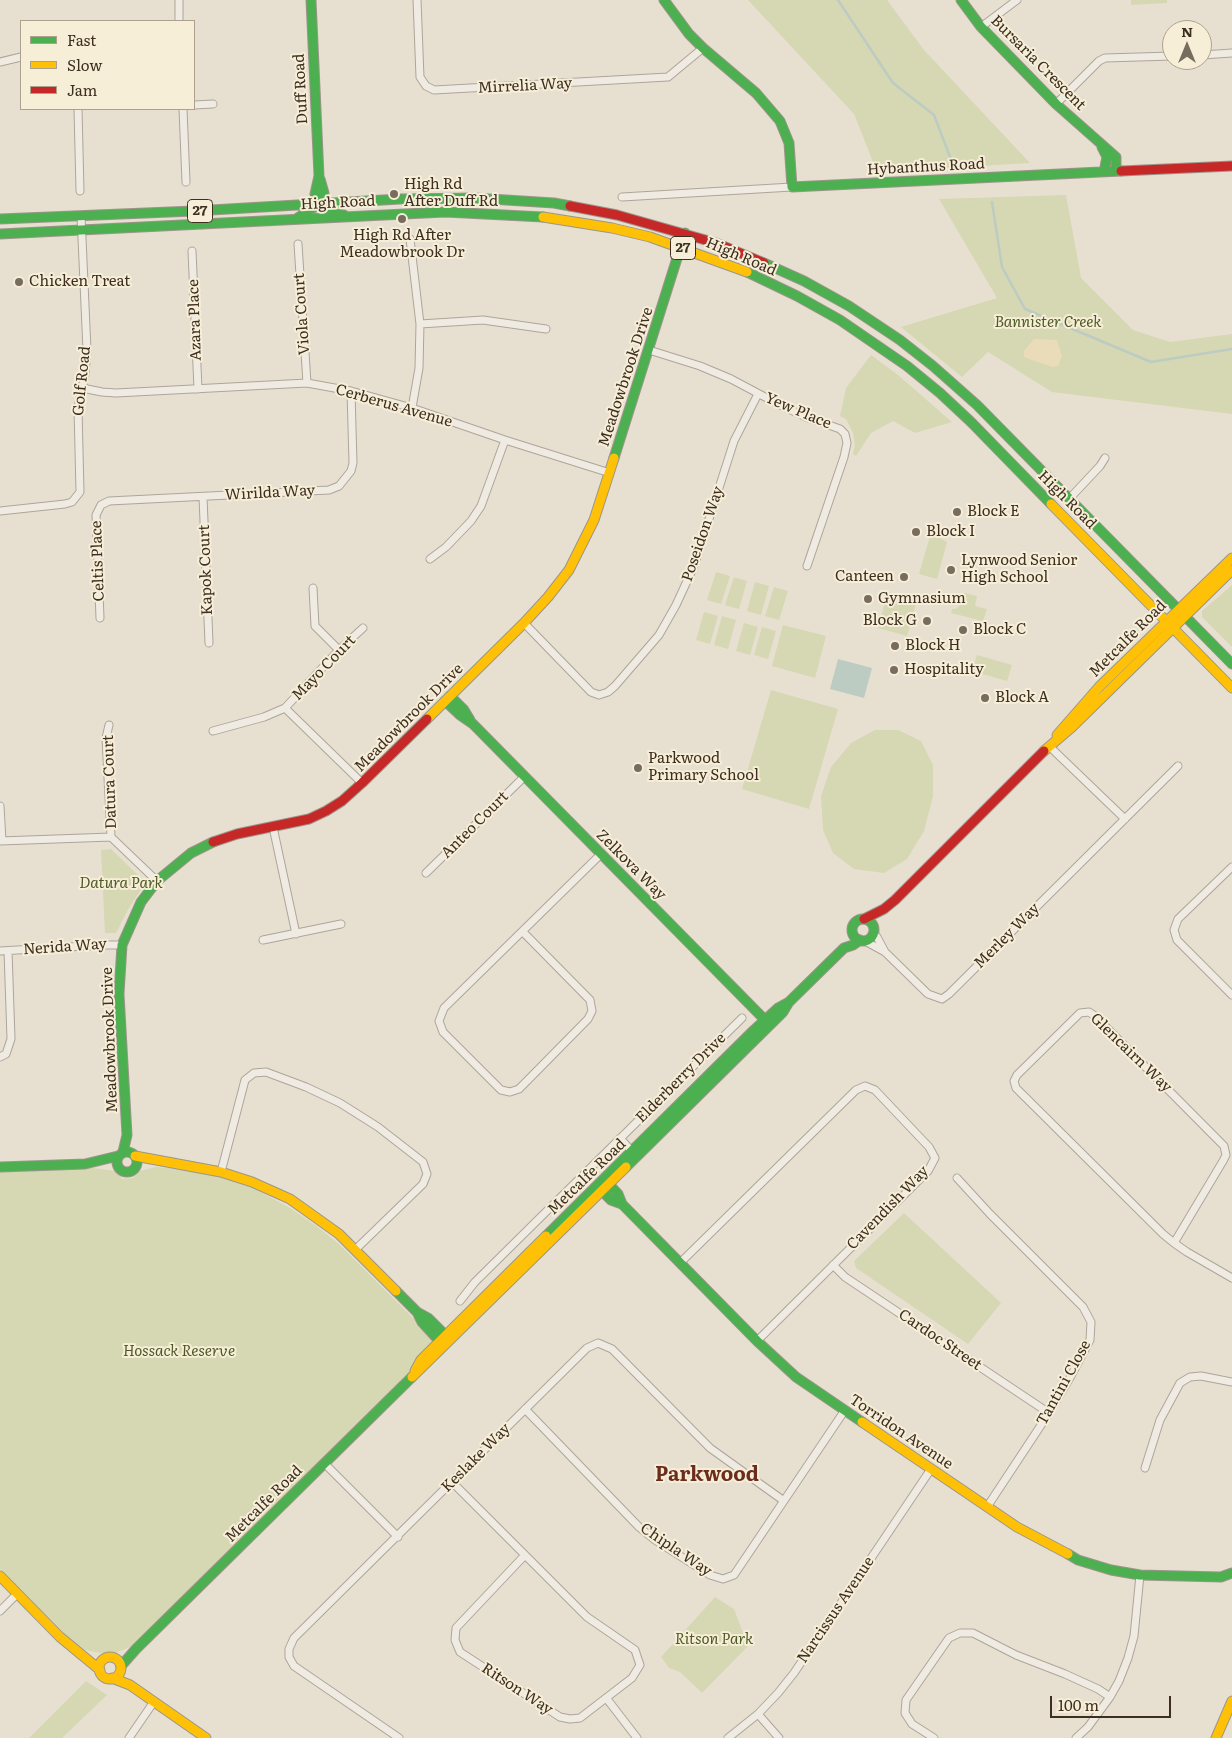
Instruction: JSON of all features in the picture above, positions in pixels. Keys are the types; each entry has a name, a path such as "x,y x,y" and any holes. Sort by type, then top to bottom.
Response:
{"main road":[{"name":"Duff Road","path":"311,0 319,176 324,193 320,204"},
{"path":"664,0 689,34 756,93 785,130 789,143 792,188"},
{"name":"Bursaria Crescent","path":"961,0 981,27 1056,104 1116,156 1116,171"},
{"path":"1099,143 1107,157 1104,172"},
{"name":"Hybanthus Road","path":"792,188 1232,166"},
{"name":"High Road","path":"0,219 445,198 554,203 617,215 686,233 745,254 804,281 849,306 900,340 933,366 977,405 1232,664"},
{"path":"296,219 320,204 335,214 349,216"},
{"name":"High Road","path":"0,234 445,212 503,214 549,218 612,228 650,237 740,269 797,296 840,320 907,366 940,393 972,422 1232,688"},
{"name":"Meadowbrook Drive","path":"136,1166 137,1161 125,1157 127,1135 119,994 122,945 141,902 157,881 190,853 214,841 237,834 309,819 342,801 524,623 548,597 569,570 594,520 686,233"},
{"name":"Metcalfe Road","path":"1050,746 1066,723 1099,686 1232,558"},
{"name":"Metcalfe Road","path":"844,948 855,922 884,909 1232,570"},
{"name":"Zelkova Way","path":"447,699 464,710 472,724 767,1022"},
{"name":"Metcalfe Road","path":"121,1668 136,1649 411,1378 445,1341 767,1022 783,1012 790,1002 844,948 870,938 884,909"},
{"path":"864,919 870,922 874,931"},
{"path":"852,931 855,937 862,940"},
{"path":"125,1157 119,1169 126,1172 136,1166 158,1161"},
{"path":"0,1167 85,1164 125,1157 178,1163 221,1172 252,1182 290,1199 320,1219 356,1250 417,1312 422,1322 445,1341"},
{"name":"Torridon Avenue","path":"603,1185 611,1200 622,1204 757,1341 796,1377 1017,1527 1078,1560 1111,1570 1140,1575 1221,1576 1232,1573"},
{"path":"0,1576 60,1637 100,1670 103,1676 130,1686 206,1738"},
{"name":"Torridon Avenue","path":"1221,1576 1232,1581"},
{"name":"Metcalfe Road","path":"110,1658 136,1649"},
{"path":"81,1653 118,1661 130,1686"},
{"path":"100,1670 102,1662 110,1658"},
{"path":"112,1678 118,1676 121,1668"},
{"path":"1216,1738 1231,1708"}],"street":[{"path":"179,0 179,20"},
{"name":"Mirrelia Way","path":"418,0 420,77 426,86 434,90 668,77 703,48"},
{"path":"981,27 1016,0"},
{"path":"1212,54 1232,53"},
{"path":"1056,104 1099,61 1105,58 1162,56"},
{"path":"0,62 20,57"},
{"path":"195,104 213,104"},
{"path":"78,110 77,135 80,191"},
{"path":"183,110 186,182"},
{"name":"Hybanthus Road","path":"622,197 792,188"},
{"name":"Golf Road","path":"0,510 72,502 77,497 81,484 78,408 87,350 81,216"},
{"path":"410,239 420,324 419,368 412,408"},
{"name":"Viola Court","path":"298,244 307,383"},
{"name":"Azara Place","path":"192,251 198,389"},
{"path":"420,324 483,320 546,329"},
{"name":"Yew Place","path":"649,350 700,366 731,379 806,417 840,429 845,434 847,443 844,457 807,566"},
{"name":"Cerberus Avenue","path":"82,388 116,393 307,383 351,391 412,408 610,473"},
{"name":"Wirilda Way","path":"101,505 108,501 329,490 339,486 351,471 353,463 351,391"},
{"name":"Poseidon Way","path":"524,623 591,692 599,695 608,692 615,686 659,635 676,605 694,566 734,441 758,394"},
{"path":"430,558 446,547 471,522 482,506 505,440"},
{"path":"1069,499 1100,466 1105,458"},
{"name":"Kapok Court","path":"203,497 209,643"},
{"name":"Celtis Place","path":"100,618 96,516 101,505"},
{"path":"313,588 315,626 339,650"},
{"name":"Mayo Court","path":"213,731 264,717 285,708 339,650 363,628"},
{"name":"Mayo Court","path":"285,708 362,783"},
{"name":"Datura Court","path":"109,725 106,738 111,837 157,881"},
{"path":"1050,746 1124,819"},
{"name":"Merley Way","path":"862,940 885,952 928,994 942,999 1178,766"},
{"name":"Anteo Court","path":"426,873 524,777"},
{"path":"0,806 1,841 111,837"},
{"path":"273,827 296,934"},
{"path":"522,932 590,1000 592,1010 588,1019 519,1089 510,1092 501,1090 443,1032 440,1021 444,1008 601,854"},
{"path":"1232,867 1178,919 1174,930 1177,940 1232,995"},
{"path":"263,940 340,924"},
{"name":"Merley Way","path":"874,931 885,952"},
{"name":"Nerida Way","path":"0,1057 6,1054 11,1039 4,951 122,945"},
{"name":"Glencairn Way","path":"1174,1243 1223,1162 1226,1156 1224,1146 1095,1016 1089,1012 1080,1012 1017,1075 1015,1086 1163,1234 1174,1243 1187,1252 1232,1278"},
{"name":"Elderberry Drive","path":"460,1301 475,1282 742,1018"},
{"path":"221,1172 246,1080 254,1073 266,1072 306,1087 340,1103 378,1127 422,1162 427,1174 423,1184 356,1250"},
{"name":"Cavendish Way","path":"680,1263 856,1090 865,1086 875,1090 930,1147 935,1158 928,1171 757,1341"},
{"path":"620,1138 634,1154"},
{"name":"Tantini Close","path":"957,1178 1082,1307 1091,1322 1090,1340 1071,1376 1050,1413 987,1506"},
{"name":"Cardoc Street","path":"833,1265 845,1277 1050,1413"},
{"name":"Keslake Way","path":"398,1738 294,1666 289,1657 289,1649 294,1638 587,1348 598,1343 612,1349 710,1448 784,1500"},
{"path":"1145,1468 1160,1420 1180,1383 1190,1377 1201,1376 1232,1382"},
{"name":"Chipla Way","path":"525,1409 655,1540 710,1575 723,1580 734,1575 845,1410"},
{"path":"324,1463 398,1537"},
{"name":"Narcissus Avenue","path":"728,1738 758,1714 794,1673 931,1469"},
{"name":"Ritson Way","path":"452,1482 587,1616 635,1650 640,1666 632,1678 580,1718 560,1717 460,1652 455,1640 456,1628 525,1555"},
{"path":"1076,1738 1088,1727 1110,1697 1122,1674 1134,1636 1140,1575"},
{"path":"0,1611 17,1594"},
{"path":"934,1738 912,1724 905,1713 906,1700 949,1638 960,1634 973,1634 1016,1655 1098,1689 1110,1697"},
{"path":"607,1699 637,1738"},
{"path":"129,1738 153,1702"},
{"path":"758,1714 779,1738"}],"green space":[{"path":"748,0 887,0 924,50 1030,163 877,172 854,114"},
{"path":"1131,0 1167,0 1167,3 1131,5"},
{"name":"Bannister Creek","path":"1066,195 1081,278 1133,330 1170,342 1232,334 1232,414 1052,392 988,352 962,377 901,327 997,298 939,199"},
{"path":"871,355 898,375 952,422 915,433 893,421 871,433 856,456 853,454 855,445 853,433 846,419 840,416 846,388"},
{"path":"933,526 938,537 947,542 937,579 919,574"},
{"path":"716,572 730,576 721,604 707,600"},
{"path":"734,577 747,581 739,609 725,605"},
{"path":"755,582 769,586 761,615 747,611"},
{"path":"1232,585 1232,647 1202,617 1202,611"},
{"path":"774,587 788,591 779,620 765,616"},
{"path":"888,592 917,600 907,636 878,628"},
{"path":"964,593 977,596 975,606 987,609 983,621 951,613 952,609 956,609 960,605"},
{"path":"704,612 718,616 710,644 696,640"},
{"path":"722,616 736,620 728,649 714,645"},
{"path":"744,623 758,627 750,655 736,651"},
{"path":"783,625 826,636 815,678 772,666"},
{"path":"762,627 776,631 768,659 754,655"},
{"path":"977,655 1012,665 1007,681 972,671"},
{"path":"771,690 838,709 809,809 742,789"},
{"path":"875,730 898,730 921,741 933,765 933,796 924,831 907,859 884,873 854,869 833,853 823,830 821,796 831,767 851,743"},
{"name":"Datura Park","path":"111,849 142,879 142,888 116,933 105,933 101,850"},
{"name":"Hossack Reserve","path":"156,1167 179,1169 220,1177 255,1189 290,1208 339,1244 431,1336 432,1341 430,1348 410,1377 141,1637 130,1647 115,1653 106,1654 85,1650 73,1642 0,1569 0,1172 92,1168 116,1171 122,1179 133,1178 140,1171"},
{"path":"904,1213 1001,1303 968,1344 856,1268 854,1261"},
{"name":"Ritson Park","path":"715,1597 734,1609 748,1646 702,1693 680,1672 669,1668 661,1657"},
{"path":"86,1681 107,1695 62,1738 29,1738"}],"sand":[{"path":"1034,339 1057,340 1062,356 1058,366 1052,367 1024,357 1024,351"}],"shaded area":[{"path":"838,659 872,668 864,698 830,689"}],"waterway":[{"name":"Bannister Creek","path":"838,0 893,83 934,115 954,167"},
{"name":"Bannister Creek","path":"992,202 1002,267 1025,309 1151,362 1232,349"}],"traffic: fast":[{"path":"311,0 319,176 315,194 319,204 325,209 335,214 344,215"},
{"path":"664,0 689,34 756,93 780,121 789,143 792,187 1121,171"},
{"path":"961,0 981,27 1056,104 1116,157 1116,171"},
{"path":"1102,147 1107,157 1104,172"},
{"path":"296,219 319,204 324,193 320,179"},
{"path":"0,219 194,211 400,199 474,198 554,203 570,206"},
{"path":"0,234 445,212 543,217"},
{"path":"614,458 685,233"},
{"path":"764,263 804,281 849,306 900,340 933,366 977,405 1232,664"},
{"path":"747,272 797,296 840,320 907,366 971,422 1051,504"},
{"path":"450,696 464,710 470,720"},
{"path":"445,701 473,724 768,1023"},
{"path":"123,1152 127,1135 119,994 122,945 141,902 157,881 191,853 213,842"},
{"path":"863,919 871,922 874,930 871,938 863,941 855,938 852,930 855,922 863,919"},
{"path":"626,1167 783,1012 789,1002 844,948 860,940"},
{"path":"546,1236 754,1030 778,1008 789,1002"},
{"path":"127,1152 134,1155 137,1162 134,1169 127,1172 120,1169 117,1162 120,1155 127,1152"},
{"path":"0,1167 85,1164 118,1156"},
{"path":"604,1179 618,1194 622,1204 757,1341 796,1377 862,1422"},
{"path":"598,1187 611,1200 622,1204"},
{"path":"396,1291 449,1339"},
{"path":"417,1312 422,1322 443,1345"},
{"path":"121,1666 412,1377"},
{"path":"1068,1554 1078,1560 1111,1570 1140,1575 1221,1577 1232,1573"}],"traffic: slow":[{"path":"543,217 612,228 650,237 747,272"},
{"path":"427,719 524,623 569,570 594,520 614,458"},
{"path":"1051,504 1232,688"},
{"path":"1057,735 1099,687 1232,558"},
{"path":"1044,751 1072,727 1232,570"},
{"path":"135,1156 221,1172 252,1182 290,1199 339,1234 396,1291"},
{"path":"412,1377 626,1167"},
{"path":"415,1371 421,1360 546,1236"},
{"path":"862,1422 1017,1527 1068,1554"},
{"path":"0,1576 60,1637 100,1670"},
{"path":"110,1657 120,1664 121,1668 114,1678 110,1679 100,1672 99,1668 106,1658 110,1657"},
{"path":"112,1678 130,1685 206,1738"},
{"path":"1216,1738 1232,1701"}],"traffic: jam":[{"path":"1121,171 1232,166"},
{"path":"570,206 617,215 716,243 764,263"},
{"path":"213,842 237,834 309,819 326,811 342,801 362,783 427,719"},
{"path":"864,919 884,909 895,900 1044,751"}],"place":[{"name":"High Rd After Duff Rd","path":"394,194"},
{"name":"High Rd After Meadowbrook Dr","path":"402,219"},
{"name":"Chicken Treat","path":"19,282"},
{"name":"Block E","path":"957,512"},
{"name":"Block I","path":"916,532"},
{"name":"Lynwood Senior High School","path":"951,570"},
{"name":"Canteen","path":"904,577"},
{"name":"Gymnasium","path":"868,599"},
{"name":"Block G","path":"927,621"},
{"name":"Block C","path":"963,630"},
{"name":"Block H","path":"895,646"},
{"name":"Hospitality","path":"894,670"},
{"name":"Block A","path":"985,698"},
{"name":"Parkwood Primary School","path":"638,768"}],"district":[{"name":"Parkwood","path":"707,1475"}]}
